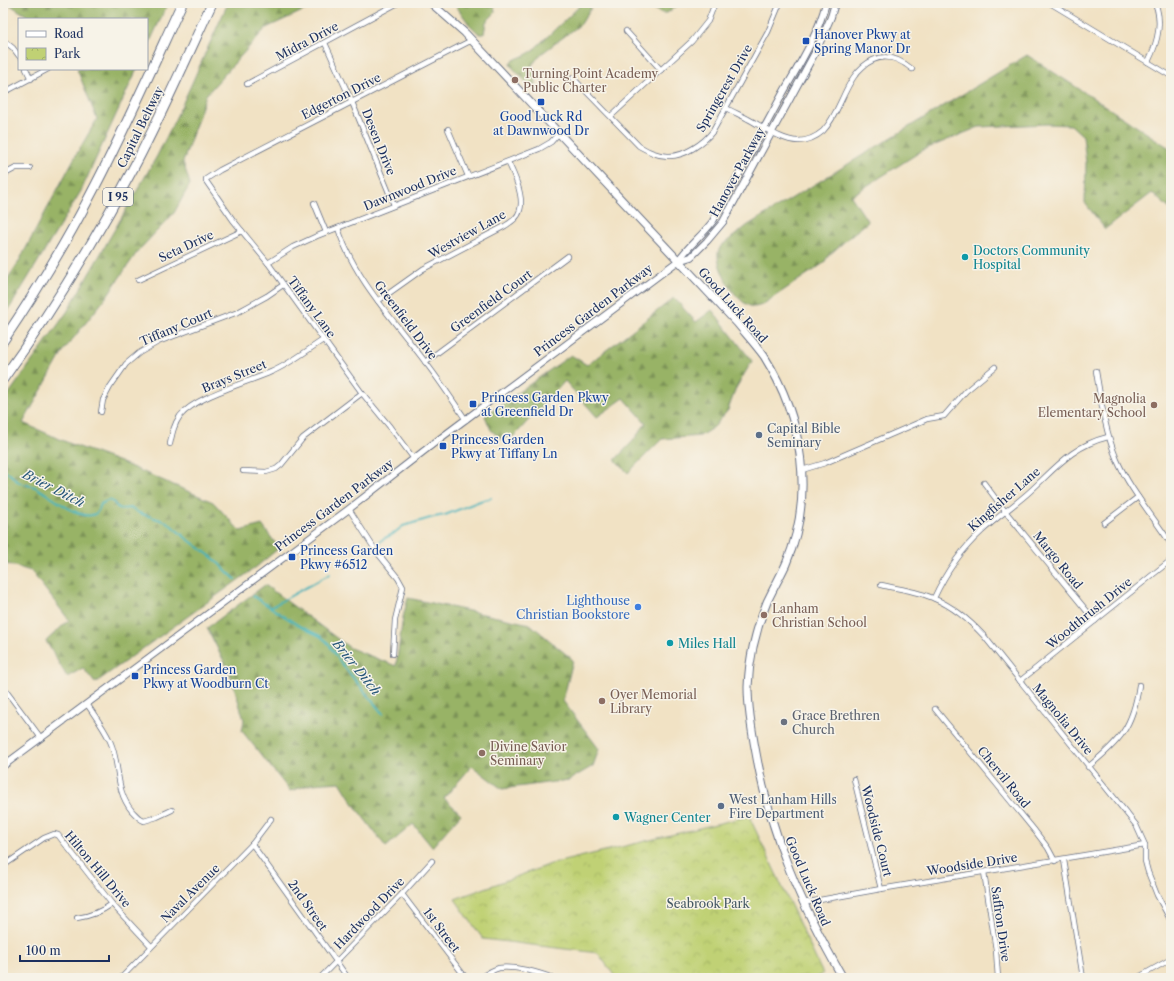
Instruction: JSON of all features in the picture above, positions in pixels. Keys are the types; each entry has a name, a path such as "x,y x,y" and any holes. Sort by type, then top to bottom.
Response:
{"highway":[{"name":"Capital Beltway","path":"3,341 48,271 89,198 182,3"},
{"name":"Capital Beltway","path":"3,379 68,284 110,212 153,130 212,3"}],"main road":[{"name":"Good Luck Road","path":"431,3 472,40 737,323 763,355 781,390 792,416 798,438 802,470 801,509 796,532 786,564 756,632 751,656 748,687 751,722 758,766 767,803 781,849 803,903 843,978"}],"street":[{"path":"611,116 700,33 708,21 715,3"},
{"name":"Springcrest Drive","path":"573,78 639,146 658,154 672,156 694,148 704,142 713,131 768,32 780,3"},
{"name":"Hanover Parkway","path":"678,261 685,250 703,234 713,221 805,56 818,30 826,3"},
{"name":"Hanover Parkway","path":"678,261 691,257 720,227 824,34 835,3"},
{"path":"1050,3 1171,76"},
{"path":"1148,62 1156,41 1158,28 1156,3"},
{"name":"Midra Drive","path":"247,84 396,4"},
{"path":"626,31 661,70"},
{"path":"3,40 13,48 18,55"},
{"name":"Edgerton Drive","path":"220,170 472,40"},
{"name":"Desen Drive","path":"325,43 352,102 394,205"},
{"path":"726,108 788,139 799,141 809,139 819,134 826,127 856,73 865,64 874,59 886,57 904,62 912,69"},
{"path":"26,70 31,79"},
{"path":"3,93 46,70"},
{"path":"448,129 468,176"},
{"name":"Dawnwood Drive","path":"268,262 293,246 326,232 544,147 559,133"},
{"name":"Westview Lane","path":"378,301 423,269 514,220 519,212 520,204 515,178 508,162"},
{"path":"3,175 16,168 30,168"},
{"name":"Tiffany Lane","path":"220,170 208,177 206,181 242,231 268,262 283,285 362,393 414,459"},
{"path":"314,203 326,232"},
{"name":"Greenfield Drive","path":"338,228 347,252 378,301 425,362 466,420"},
{"name":"Seta Drive","path":"138,280 242,231"},
{"name":"Greenfield Court","path":"425,362 568,256"},
{"name":"Princess Garden Parkway","path":"3,766 349,509 678,261"},
{"name":"Tiffany Court","path":"102,412 104,400 110,387 126,364 139,353 158,342 238,312 267,296 283,285"},
{"name":"Brays Street","path":"170,444 173,429 179,417 190,407 221,392 284,366 323,340"},
{"path":"802,470 825,462 927,419 944,416 966,391 995,367"},
{"path":"1096,371 1108,437 1124,474 1171,544"},
{"path":"243,471 266,472 276,469 303,438 362,393"},
{"name":"Kingfisher Lane","path":"934,598 946,574 965,548 982,530 1005,512 1078,448 1096,440 1108,437"},
{"name":"Margo Road","path":"984,483 1005,512 1095,621"},
{"path":"1104,523 1138,497"},
{"path":"349,509 376,551 398,578 403,587 395,620 393,654"},
{"name":"Woodthrush Drive","path":"1020,681 1171,560"},
{"name":"Magnolia Drive","path":"881,585 934,598 954,609 984,636 1136,825 1145,845 1145,861 1148,872 1157,895 1171,921"},
{"path":"1088,767 1110,749 1124,731 1134,711 1139,685"},
{"path":"3,687 41,738"},
{"path":"86,704 103,728 110,741 114,752 120,790 131,810 144,821 172,810"},
{"name":"Chervil Road","path":"935,708 1035,831 1048,848 1055,861"},
{"name":"Woodside Court","path":"854,779 881,889"},
{"name":"Naval Avenue","path":"120,978 252,844 270,819"},
{"name":"Hilton Hill Drive","path":"3,866 44,838 56,834 62,839 112,904 152,946"},
{"name":"2nd Street","path":"252,844 348,978"},
{"name":"Woodside Drive","path":"803,903 1064,860 1145,845"},
{"path":"1064,860 1084,978"},
{"name":"Hardwood Drive","path":"320,978 432,861"},
{"name":"Saffron Drive","path":"984,872 996,950 998,978"},
{"name":"1st Street","path":"402,894 466,978"},
{"path":"77,918 96,914 112,904"},
{"path":"1137,978 1171,959"},
{"path":"480,978 493,970 506,968 537,973 552,978"}],"green space":[{"path":"7,3 168,3 148,46 148,18 30,18"},
{"path":"228,3 320,3 266,28 206,95 183,162 190,184 174,213 138,251 104,300 64,350 23,423 71,444 120,462 213,502 240,531 262,525 279,548 255,568 95,683 83,668 67,677 46,641 69,620 31,571 8,564 3,568 3,402 67,312 157,156 182,105"},
{"path":"454,3 494,3 495,13 486,22 484,34 479,34 469,24"},
{"path":"583,3 594,3 581,24 541,54 532,65 536,82 535,89 531,87 511,66 510,63 532,51"},
{"path":"643,3 681,3 667,13 662,13"},
{"path":"1027,55 1171,149 1171,210 1152,193 1105,229 1085,203 1086,163 1083,136 1071,125 1047,124 979,127 923,150 851,196 868,222 828,256 824,263 762,305 753,307 746,304 733,292 720,267 718,252 721,246 748,225"},
{"path":"77,70 137,70 81,191 3,319 3,286 18,263 97,119"},
{"path":"674,298 696,322 712,310 752,361 736,388 728,410 714,427 700,436 662,439 628,473 615,460 633,441 646,423 624,398 597,417 565,381 514,436 501,439 491,430 485,416 571,355 587,365"},
{"path":"265,585 350,648 396,666 403,617 408,598 530,624 573,660 563,701 599,749 593,766 569,780 502,789 472,766 444,798 461,814 432,847 413,824 386,847 357,809 340,782 312,784 290,791 242,731 244,720 230,673 207,628"},
{"name":"Seabrook Park","path":"749,816 823,974 816,978 616,978 598,953 483,939 455,899 551,864"}],"waterway":[{"name":"Brier Ditch","path":"3,470 19,482 41,490 71,510 79,513 86,515 96,514 101,504 109,500 121,509 131,508 139,513 167,522 213,558 235,579"},
{"path":"378,544 403,526 445,515 491,498"},
{"path":"271,607 330,574"},
{"name":"Brier Ditch","path":"253,596 301,627 320,636 327,642 341,663 383,714"}],"place":[{"name":"Hanover Pkwy at Spring Manor Dr","path":"806,41"},
{"name":"Turning Point Academy Public Charter","path":"515,80"},
{"name":"Good Luck Rd at Dawnwood Dr","path":"541,102"},
{"name":"Doctors Community Hospital","path":"965,257"},
{"name":"Princess Garden Pkwy at Greenfield Dr","path":"473,404"},
{"name":"Magnolia Elementary School","path":"1154,405"},
{"name":"Capital Bible Seminary","path":"759,435"},
{"name":"Princess Garden Pkwy at Tiffany Ln","path":"443,446"},
{"name":"Princess Garden Pkwy #6512","path":"292,557"},
{"name":"Lighthouse Christian Bookstore","path":"638,607"},
{"name":"Lanham Christian School","path":"764,615"},
{"name":"Miles Hall","path":"670,643"},
{"name":"Princess Garden Pkwy at Woodburn Ct","path":"135,676"},
{"name":"Oyer Memorial Library","path":"602,701"},
{"name":"Grace Brethren Church","path":"784,722"},
{"name":"Divine Savior Seminary","path":"482,753"},
{"name":"West Lanham Hills Fire Department","path":"721,806"},
{"name":"Wagner Center","path":"616,817"}]}
